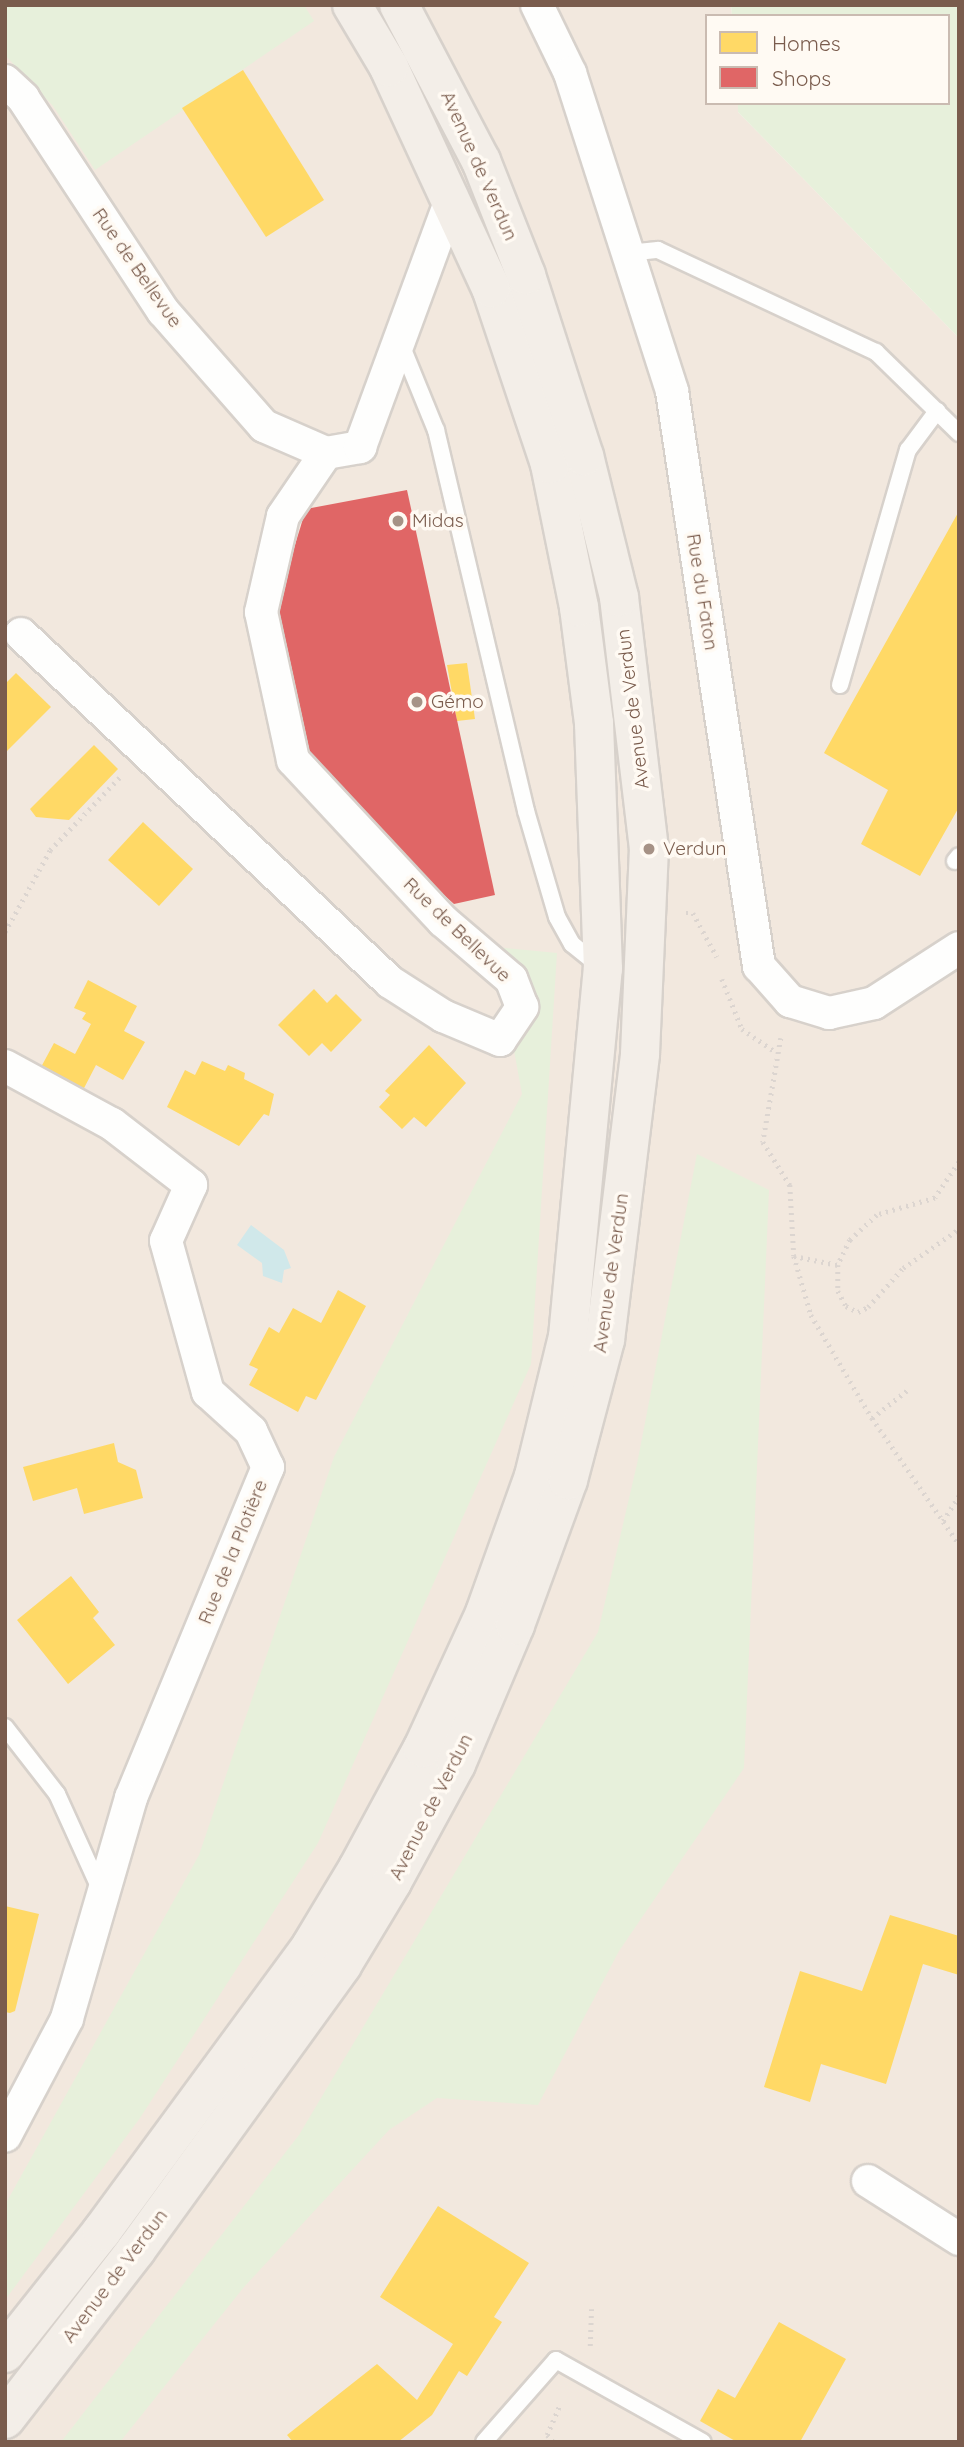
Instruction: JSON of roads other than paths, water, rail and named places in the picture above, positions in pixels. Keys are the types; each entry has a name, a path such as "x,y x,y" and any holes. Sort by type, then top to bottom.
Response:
{"main road":[{"name":"Avenue de Verdun","path":"5,2353 102,2231 312,1946 423,1748 485,1613 534,1476 568,1337 603,970 594,723 579,607 550,464 491,288 452,197 389,67 352,5"},
{"name":"Avenue de Verdun","path":"5,2419 136,2250 326,1987 393,1882 456,1764 515,1625 568,1480 605,1340 640,1054 649,849 619,597 584,456 526,275 481,161 399,5"}],"street":[{"name":"Rue du Faton","path":"537,5 570,72 672,391 759,967 790,1001 829,1013 874,1003 959,948"},
{"name":"Rue de Bellevue","path":"5,81 23,98 163,311 264,426 326,453 283,516 261,612 293,761 443,921 511,979 522,1007 500,1040 443,1016 390,982 21,634"},
{"path":"326,453 360,447 452,197"},
{"name":"Rue de la Plotière","path":"5,1066 112,1124 191,1185 166,1241 208,1392 251,1431 268,1467 131,1798 101,1891 66,2018 5,2136"},
{"path":"868,2181 959,2239"}],"lane":[{"path":"628,253 658,250 876,352 959,433"},
{"path":"399,340 436,430 526,811 556,917 572,944 603,970"},
{"path":"840,685 908,450 937,411"},
{"path":"5,1727 57,1794 101,1891"},
{"path":"484,2442 555,2360 703,2442"}],"water":[{"path":"251,1225 284,1250 291,1268 284,1270 282,1283 263,1276 262,1263 237,1245"}],"place":[{"name":"Midas","path":"398,521"},
{"name":"Gémo","path":"417,702"},
{"name":"Verdun","path":"649,849"}]}
